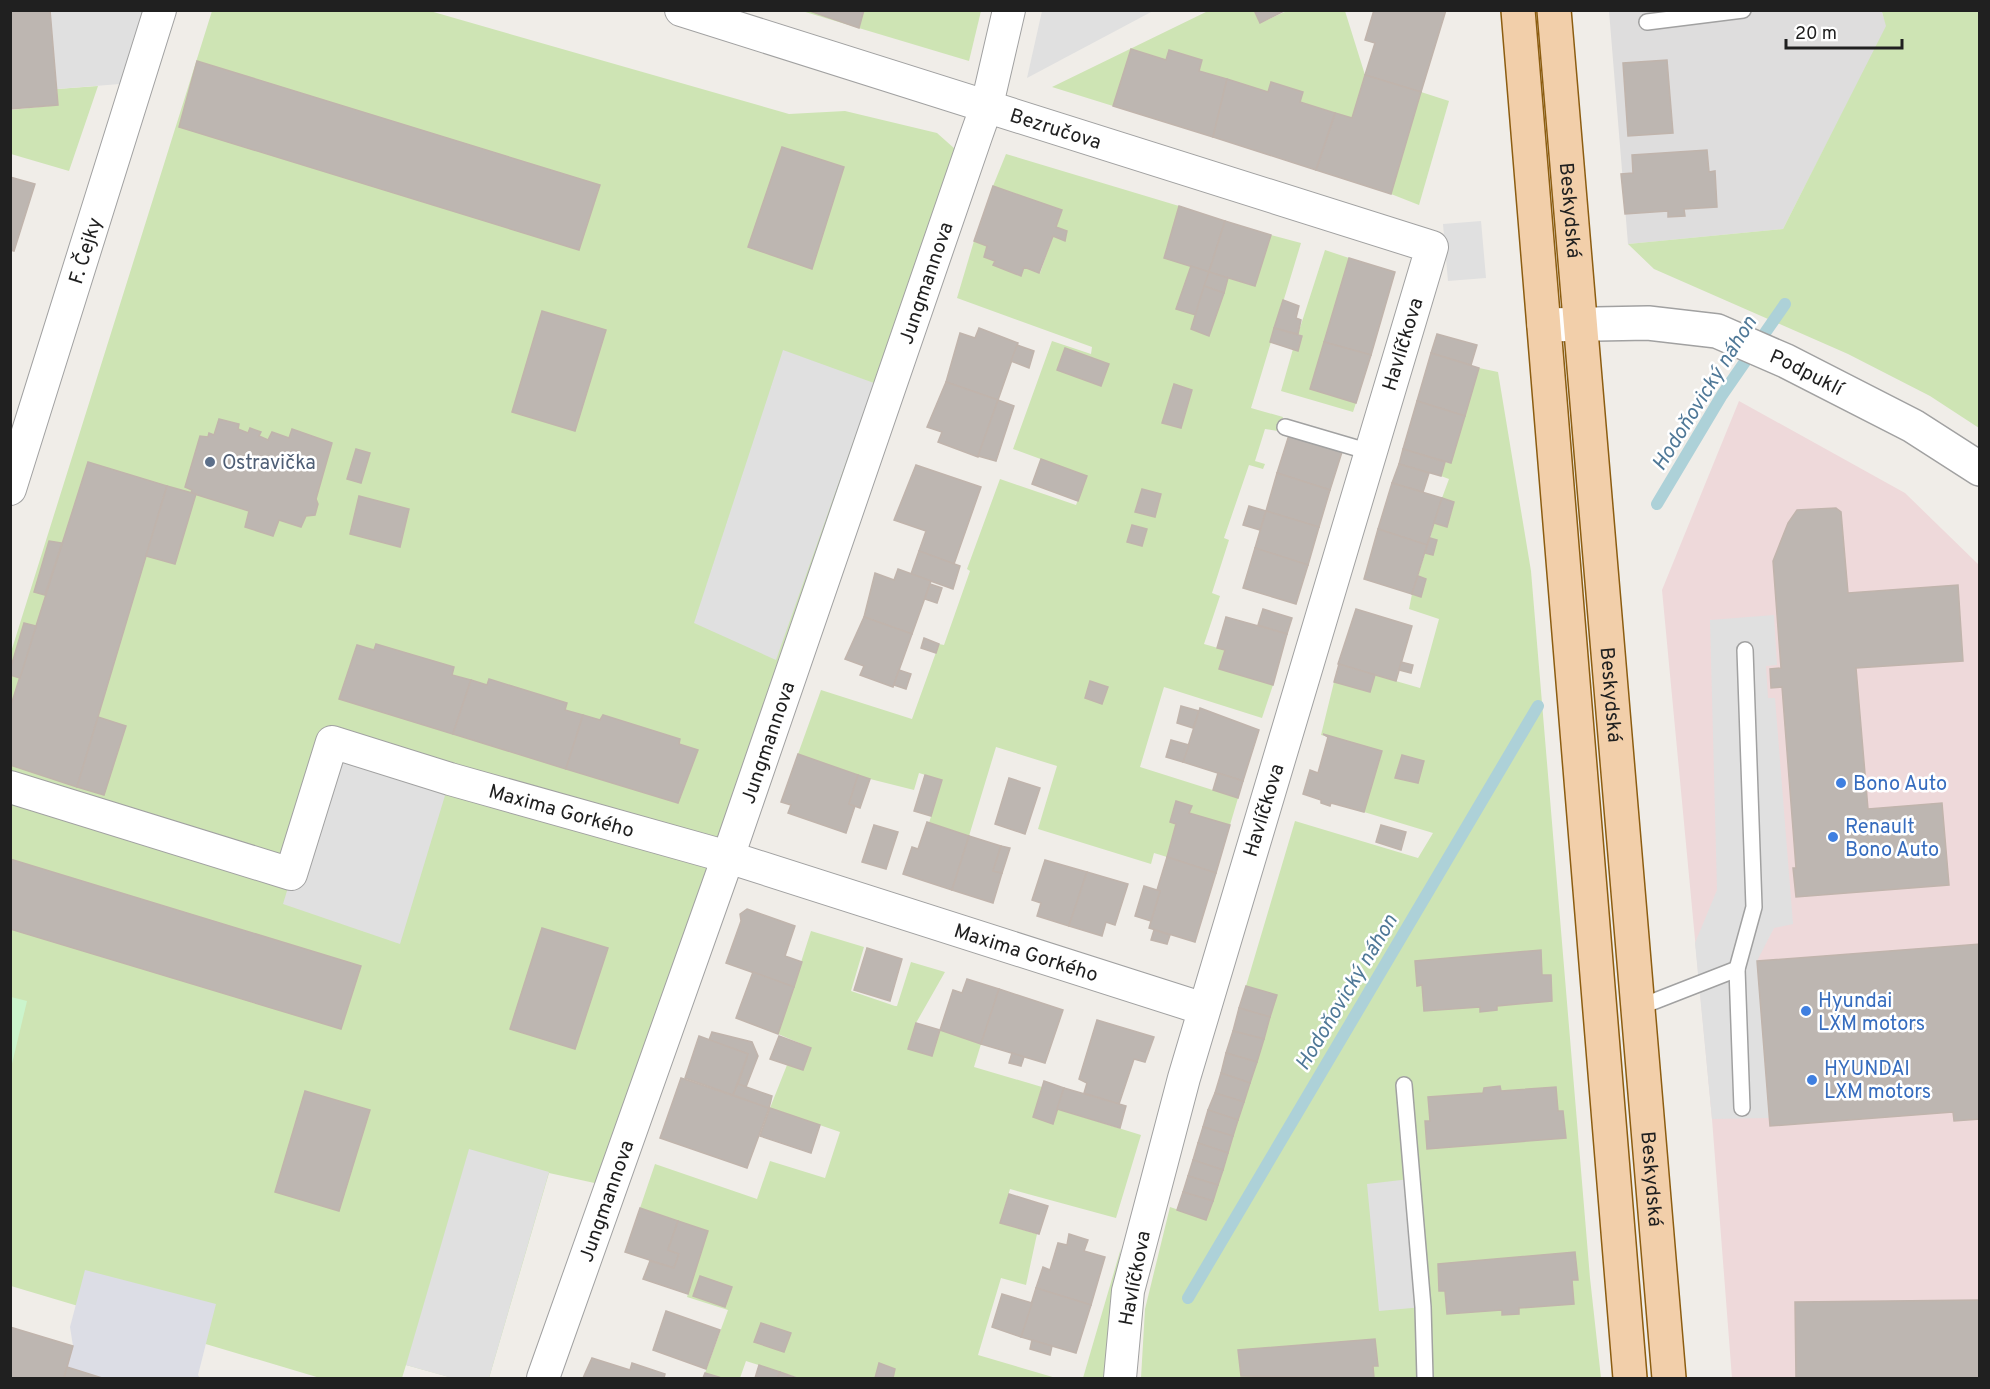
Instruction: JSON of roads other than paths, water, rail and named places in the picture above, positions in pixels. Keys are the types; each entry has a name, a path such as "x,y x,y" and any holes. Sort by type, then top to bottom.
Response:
{"main road":[{"name":"Beskydská","path":"1518,10 1630,1378"},
{"name":"Beskydská","path":"1554,10 1669,1378"}],"street":[{"name":"F. Čejky","path":"10,489 160,10"},
{"name":"Bezručova","path":"681,10 1432,247"},
{"name":"Jungmannova","path":"543,1378 728,857 987,105 1009,10"},
{"name":"Havlíčkova","path":"1120,1378 1128,1291 1204,1009 1432,247"},
{"name":"Podpuklí","path":"1544,325 1648,323 1717,331 1786,361 1912,426 1980,469"},
{"name":"Maxima Gorkého","path":"10,787 291,874 332,741 450,779 728,857 1204,1009"}],"lane":[{"path":"1647,22 1743,10"},
{"path":"1285,427 1370,452"},
{"path":"1743,1108 1737,969 1754,907 1745,650"},
{"path":"1637,1008 1737,969"},
{"path":"1404,1085 1423,1307 1425,1378"}],"waterway":[{"name":"Hodoňovický náhon","path":"1657,504 1722,395 1785,304"},
{"name":"Hodoňovický náhon","path":"1188,1298 1538,706"}],"place":[{"name":"Ostravička","path":"210,462"},
{"name":"Bono Auto","path":"1841,783"},
{"name":"Renault Bono Auto","path":"1833,837"},
{"name":"Hyundai LXM motors","path":"1806,1011"},
{"name":"HYUNDAI LXM motors","path":"1812,1080"}]}
